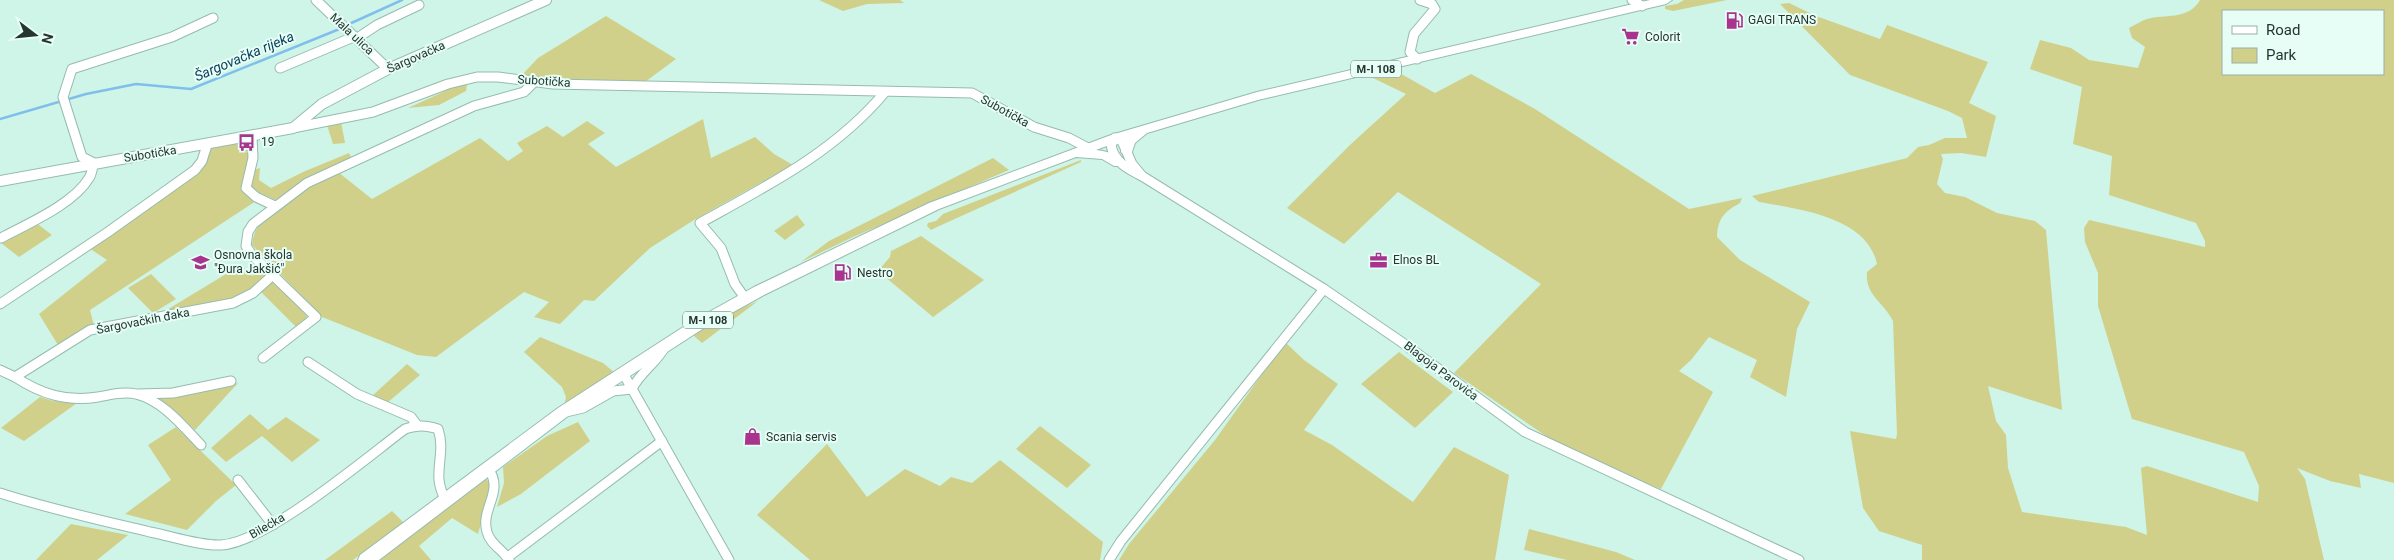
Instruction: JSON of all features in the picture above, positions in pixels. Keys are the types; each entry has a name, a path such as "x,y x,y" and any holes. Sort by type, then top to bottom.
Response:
{"main road":[{"name":"M-I 108","path":"366,560 563,412 666,345 745,298 934,206 1115,138 1257,96 1418,59 1637,3 1666,0"},
{"path":"1055,160 1082,154 1123,157 1127,144 1133,137 1158,125"}],"street":[{"name":"Mala ulica","path":"316,0 347,30 359,37 388,69"},
{"name":"Šargovačka","path":"293,128 322,104 388,69 546,0"},
{"path":"1418,59 1410,52 1410,42 1434,9 1432,4 1420,0"},
{"path":"280,68 351,38 359,37 377,25 419,5"},
{"path":"1,238 78,191 88,179 94,163 82,157 63,97 72,69 172,37 213,18"},
{"name":"Subotička","path":"0,182 94,163 252,137 374,112 467,79 485,76 534,82 972,93 1034,127 1069,138 1088,148"},
{"path":"263,358 316,317 246,246 248,232 253,224 275,206 318,178 474,106 524,92 534,82"},
{"path":"745,298 735,284 721,248 700,223 840,140 871,111 884,92"},
{"path":"252,137 254,153 252,166 246,178 246,188 256,197 275,206"},
{"path":"1115,138 1111,148 1142,176"},
{"name":"Blagoja Parovića","path":"1115,138 1122,141 1123,157 1142,176 1324,289 1526,432 1586,462 1799,560"},
{"path":"0,304 108,232 195,170 202,161 207,145"},
{"name":"Šargovačkih đaka","path":"15,377 90,330 234,303 253,293 274,274"},
{"path":"1109,560 1121,541 1324,289"},
{"path":"632,389 639,375 662,356 666,345"},
{"path":"308,362 357,394 411,417 417,425 435,427 440,433 442,446 437,474 438,486 446,500"},
{"path":"0,370 15,377 36,392 77,400 113,394 173,393 230,381"},
{"path":"623,373 729,560"},
{"path":"563,412 583,408 613,391 632,389"},
{"path":"135,394 155,403 173,416 201,445"},
{"name":"Bilećka","path":"0,493 38,506 221,545 244,539 273,525 317,496 400,433 417,425"},
{"path":"488,468 494,474 495,481 494,496 487,519 487,534 509,558 662,441"},
{"path":"238,480 273,525"}],"green space":[{"path":"819,0 900,0 904,3 867,4 843,11"},
{"path":"1684,0 1727,0 1673,11 1665,9 1665,6 1677,4"},
{"path":"2200,0 2394,0 2394,483 2359,474 2361,488 2330,481 2297,468 2305,479 2324,560 1922,560 1922,545 1879,531 1863,508 1850,431 1896,439 1897,434 1893,321 1869,287 1867,272 1877,264 1871,248 1860,235 1829,218 1811,212 1759,202 1752,196 1907,158 1918,147 1929,145 1945,138 1967,138 1962,118 1948,111 1850,75 1780,4 1789,3 1816,16 1880,39 1887,25 1988,62 1969,103 1996,116 1986,157 1961,153 1941,154 1943,159 1937,184 1945,193 1965,197 1997,213 2035,221 2046,230 2062,410 1988,386 1996,421 2006,435 2008,468 2022,512 2126,527 2147,535 2141,468 2147,466 2258,502 2259,486 2244,452 2132,419 2098,306 2098,273 2085,242 2084,228 2089,220 2205,247 2205,241 2196,223 2109,195 2112,156 2073,144 2082,87 2030,69 2040,40 2071,48 2089,60 2138,68 2145,47 2132,38 2129,28 2147,19 2190,11"},
{"path":"606,16 676,59 645,82 520,77 538,58"},
{"path":"1396,71 1435,93 1471,74 1535,109 1689,209 1742,198 1740,203 1730,209 1720,220 1717,237 1740,260 1810,302 1797,329 1786,397 1750,377 1757,360 1709,337 1691,360 1679,371 1713,392 1661,489 1617,472 1549,438 1454,373 1541,284 1398,192 1344,244 1287,208 1351,144 1406,94 1371,77"},
{"path":"467,84 466,91 439,105 408,108 454,87"},
{"path":"703,119 711,158 755,137 774,154 793,165 694,220 650,248 594,301 584,300 560,324 534,317 549,302 524,292 436,357 417,355 322,317 252,245 257,229 273,211 318,182 338,172 372,199 480,138 508,161 523,151 517,143 547,126 563,137 587,121 605,133 588,144 616,167"},
{"path":"341,122 345,143 333,144 327,125"},
{"path":"249,140 248,166 242,182 242,190 256,201 90,310 94,326 58,345 39,314 107,260 89,248 200,169 209,149"},
{"path":"349,153 352,159 278,201 255,191 251,187 254,170 260,168 259,180 271,188"},
{"path":"993,158 1009,170 853,237 801,262 829,241"},
{"path":"1081,160 1081,162 931,230 927,226 928,223 936,221 943,214"},
{"path":"797,215 805,225 785,240 774,231"},
{"path":"35,222 52,235 19,257 1,243"},
{"path":"921,236 984,280 933,317 878,271 890,257 891,251"},
{"path":"241,265 252,276 261,270 267,276 256,286 230,300 215,305 155,317"},
{"path":"151,274 176,299 153,313 128,288"},
{"path":"273,280 307,316 305,321 296,327 261,292"},
{"path":"758,301 702,343 693,335 726,315"},
{"path":"540,337 603,363 615,373 564,406 566,397 562,387 524,352"},
{"path":"1285,342 1304,360 1338,384 1304,430 1332,445 1413,502 1454,447 1509,475 1495,560 1119,560 1129,544 1215,440"},
{"path":"1399,352 1453,392 1415,428 1361,384"},
{"path":"407,364 420,375 387,403 372,396"},
{"path":"238,383 195,430 168,405 152,397 210,389"},
{"path":"40,397 53,401 77,403 24,441 1,428"},
{"path":"250,414 268,430 286,417 320,440 292,462 262,436 226,462 211,448"},
{"path":"578,422 590,441 521,494 497,507 504,483 503,467 547,436"},
{"path":"1040,426 1091,465 1067,488 1016,449"},
{"path":"176,427 236,485 216,501 187,530 125,514 171,480 148,445"},
{"path":"827,444 867,497 905,469 940,486 951,477 972,483 1000,460 1103,542 1100,560 810,560 757,515"},
{"path":"484,478 491,483 491,488 478,534 452,518 419,546 431,560 373,560"},
{"path":"392,511 404,523 353,560 325,560"},
{"path":"71,524 128,535 97,560 36,560"},
{"path":"1529,529 1616,552 1635,560 1567,560 1524,550"}],"waterway":[{"name":"Šargovačka rijeka","path":"347,25 402,0"},
{"name":"Šargovačka rijeka","path":"0,119 86,94 136,84 191,89 342,28"}],"place":[{"name":"GAGI TRANS","path":"1734,20"},
{"name":"Colorit","path":"1631,37"},
{"name":"19","path":"247,142"},
{"name":"Elnos BL","path":"1379,260"},
{"name":"Osnovna škola \"Đura Jakšić\"","path":"200,262"},
{"name":"Nestro","path":"843,273"},
{"name":"Scania servis","path":"752,437"}]}
